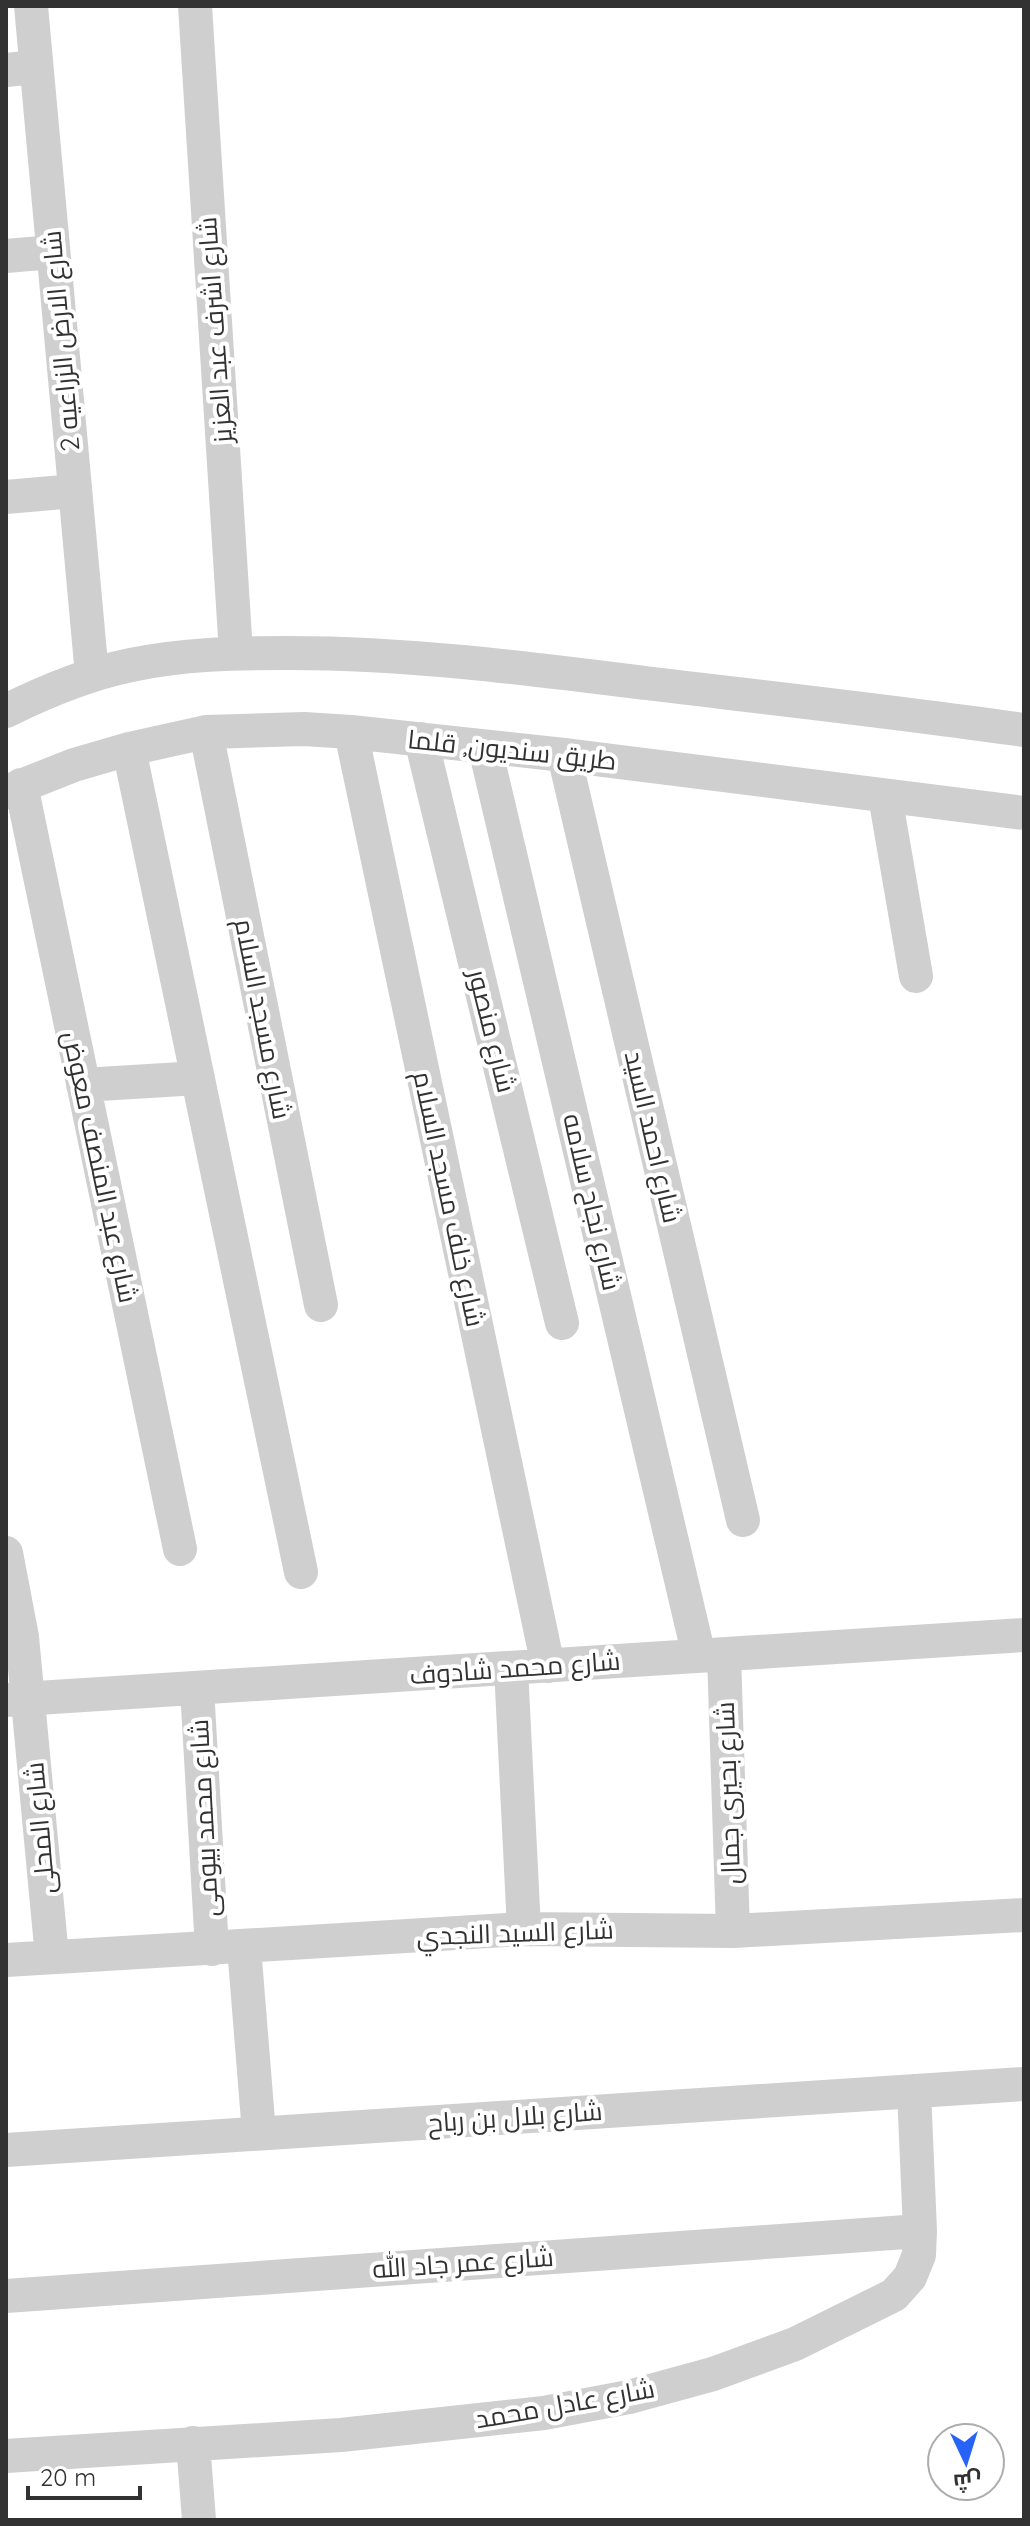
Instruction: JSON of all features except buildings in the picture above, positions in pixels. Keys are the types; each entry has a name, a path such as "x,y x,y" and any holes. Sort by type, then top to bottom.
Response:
{"street":[{"name":"شارع الارض الزراعيه 2","path":"31,6 21,68 53,252 92,675"},
{"name":"شارع اشرف عبد العزيز","path":"195,6 236,653"},
{"path":"6,256 53,252"},
{"path":"6,497 75,491"},
{"path":"6,711 40,694 92,675 163,658 236,653 345,653 555,672 1024,730"},
{"name":"طريق سنديون, قلما","path":"13,789 74,765 206,732 304,729 564,755 1024,813"},
{"name":"شارع مسجد السلام","path":"206,732 321,1305"},
{"name":"شارع خلف مسجد السلام","path":"351,732 548,1666"},
{"name":"شارع منصور","path":"421,739 562,1323"},
{"name":"شارع نجاح سلامه","path":"485,748 711,1655"},
{"path":"129,749 301,1572"},
{"name":"شارع احمد السيد","path":"564,755 743,1520"},
{"name":"شارع عبد المنصف معوض","path":"13,789 83,1085 180,1549"},
{"path":"885,796 916,976"},
{"path":"83,1085 198,1078"},
{"path":"6,1553 22,1637 17,1700"},
{"name":"شارع محمد شادوف","path":"17,1700 1024,1635"},
{"name":"شارع بحيرى جمال","path":"711,1655 733,1931"},
{"path":"511,1668 524,1929"},
{"name":"شارع محمد بيومى","path":"197,1688 228,1948 259,2133"},
{"name":"شارع المحلى","path":"17,1700 52,1957"},
{"name":"شارع السيد النجدي","path":"6,1960 524,1929 733,1931 1024,1915"},
{"name":"شارع بلال بن رباح","path":"6,2150 1024,2084"},
{"name":"شارع عادل محمد","path":"6,2456 341,2435 544,2413 629,2397 713,2374 795,2344 894,2295 910,2277 919,2255 920,2231 914,2091"},
{"name":"شارع عمر جاد الله","path":"6,2296 920,2231"},
{"path":"193,2443 199,2520"}]}
